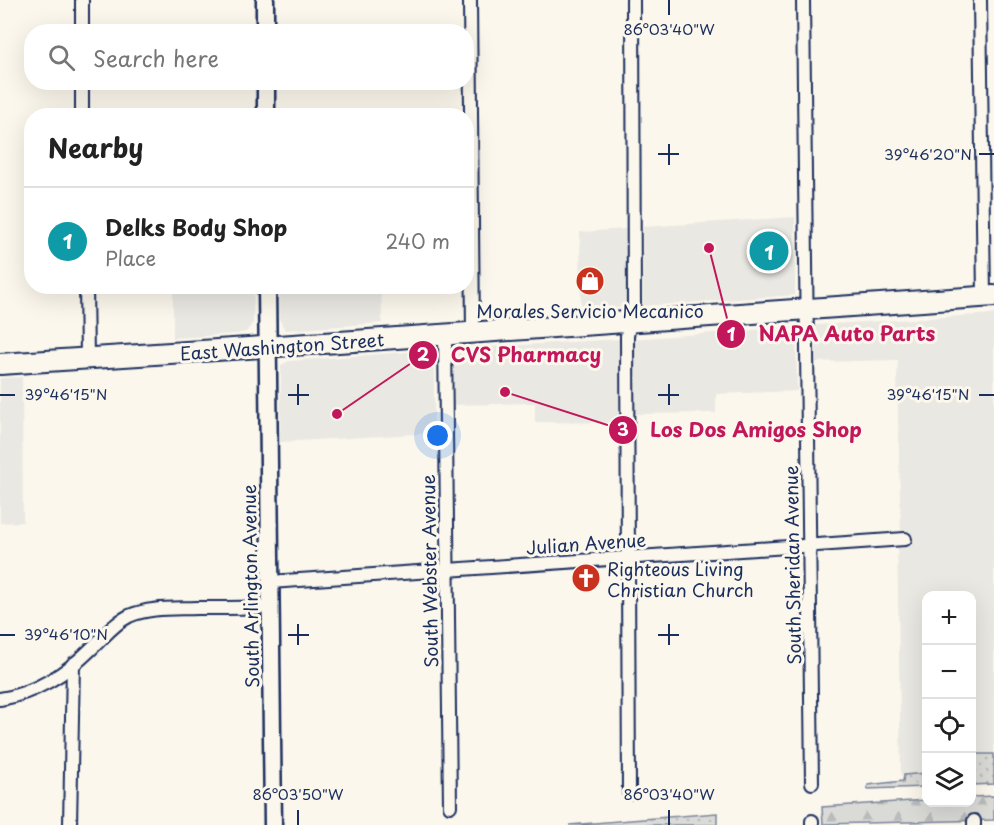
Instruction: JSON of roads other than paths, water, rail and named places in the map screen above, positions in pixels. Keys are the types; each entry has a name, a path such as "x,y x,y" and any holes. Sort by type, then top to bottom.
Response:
{"main road":[{"path":"265,0 265,24"},
{"path":"266,90 266,108"},
{"name":"South Arlington Avenue","path":"267,294 273,825"},
{"name":"East Washington Street","path":"0,364 989,296"}],"street":[{"path":"82,0 82,24"},
{"path":"470,0 470,24"},
{"path":"629,793 627,336 634,309 633,0"},
{"name":"South Sheridan Avenue","path":"803,0 812,783"},
{"path":"980,0 989,296"},
{"path":"82,90 82,108"},
{"path":"471,90 471,108"},
{"path":"86,294 87,358"},
{"path":"473,294 473,333"},
{"name":"South Webster Avenue","path":"445,335 450,806"},
{"name":"Julian Avenue","path":"270,582 905,539"},
{"path":"0,699 34,688 52,679 89,651 110,629 122,620 141,612 156,609 270,607"},
{"path":"70,825 73,664"}],"place":[{"name":"NAPA Auto Parts","path":"709,248"},
{"name":"Delks Body Shop","path":"769,251"},
{"name":"Morales Servicio Mecanico","path":"590,281"},
{"name":"Los Dos Amigos Shop","path":"505,392"},
{"name":"CVS Pharmacy","path":"337,414"},
{"name":"Righteous Living Christian Church","path":"586,578"}]}
